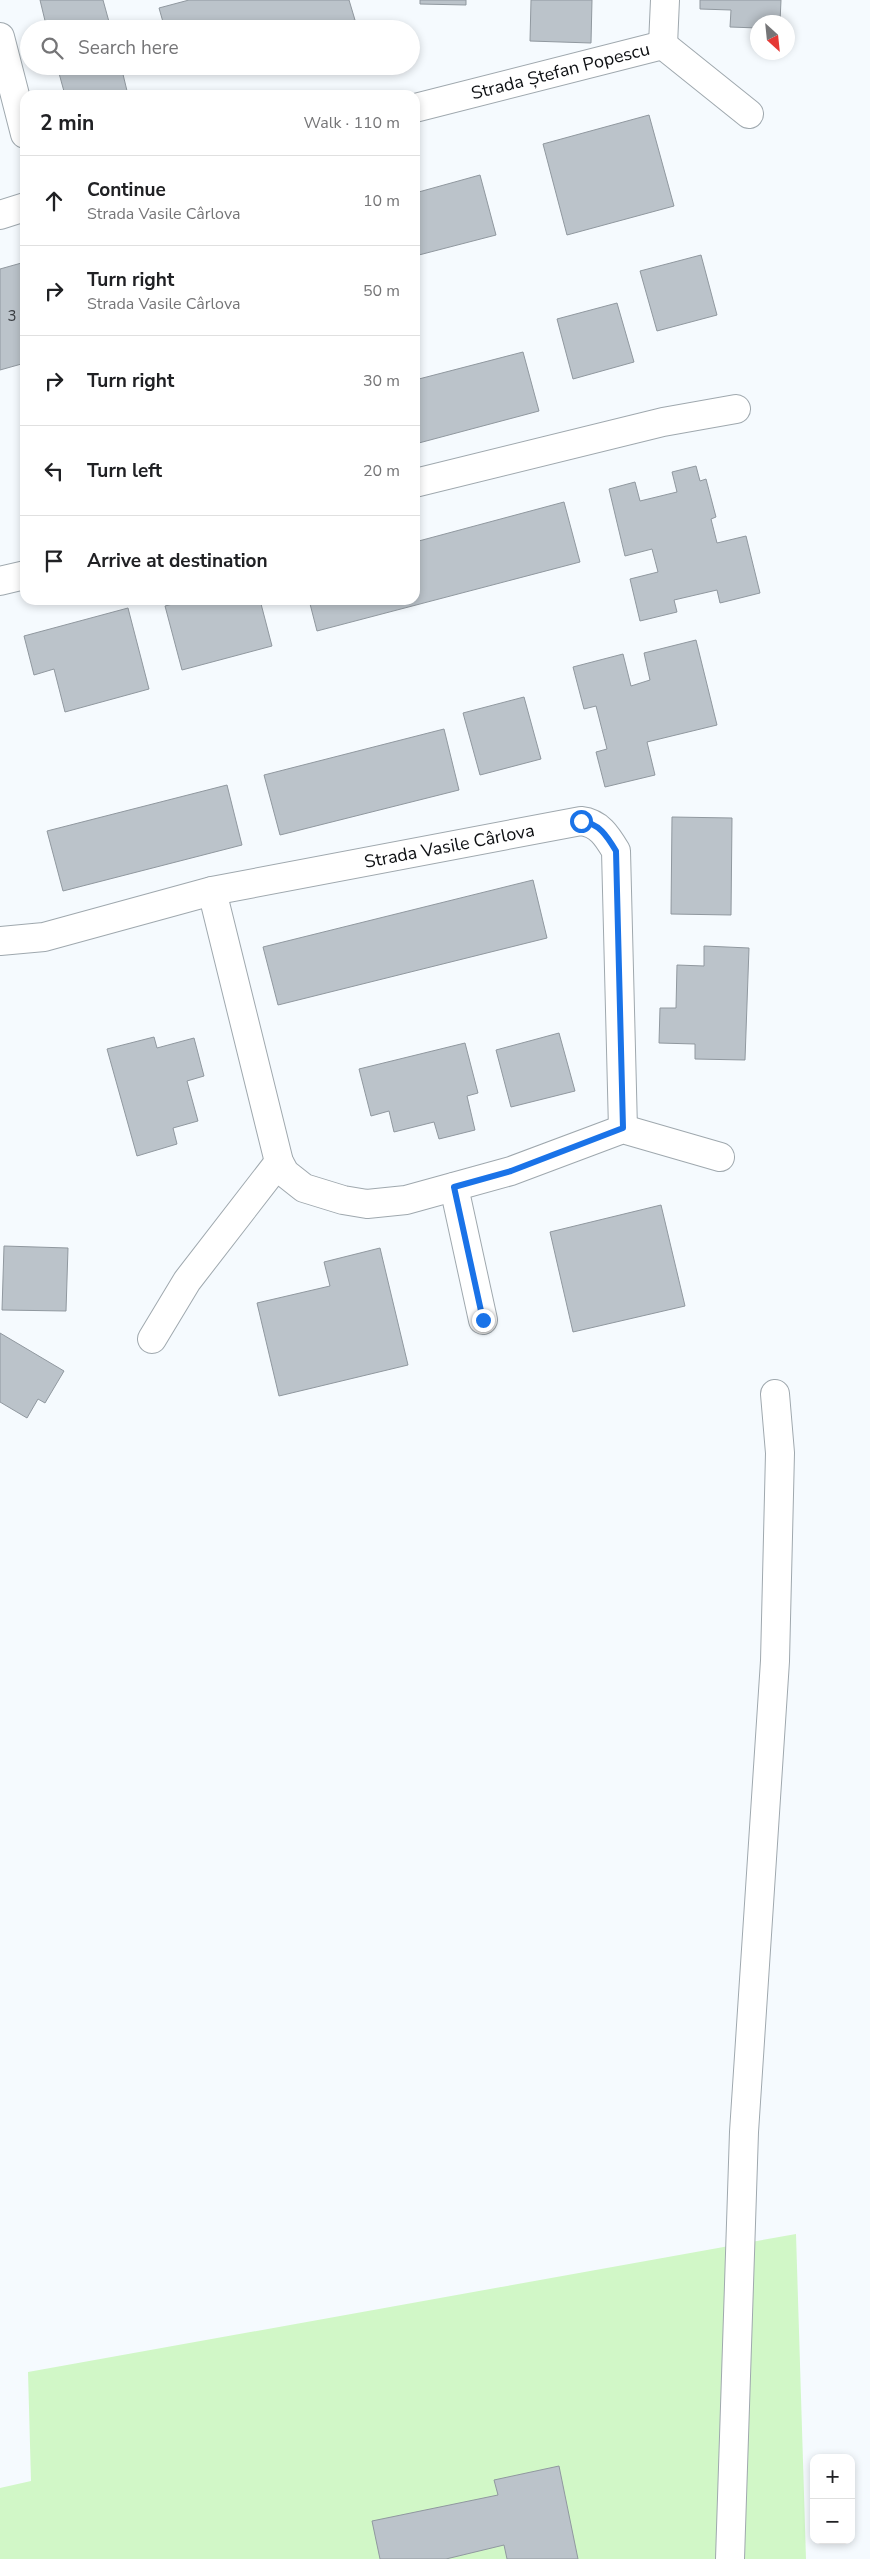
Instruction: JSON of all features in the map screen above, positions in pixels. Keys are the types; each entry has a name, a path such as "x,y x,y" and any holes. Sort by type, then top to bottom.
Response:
{"street":[{"name":"Strada Ștefan Popescu","path":"420,107 663,45 665,0"},
{"path":"0,37 20,115"},
{"path":"663,45 749,114"},
{"path":"0,215 20,209"},
{"path":"420,481 663,422 736,409"},
{"path":"0,581 20,576"},
{"name":"Strada Vasile Cârlova","path":"0,941 44,937 212,891 581,821 592,822 607,835 616,851 623,1128"},
{"path":"212,891 279,1162 285,1173 304,1188 343,1200 367,1204 406,1200 511,1171 623,1128 720,1157"},
{"path":"152,1339 187,1281 279,1162"},
{"path":"454,1187 483,1320"},
{"path":"730,2559 744,2132 775,1661 780,1453 775,1394"}],"green space":[{"path":"796,2234 806,2559 0,2559 0,2488 31,2481 28,2372"}],"building":[{"path":"40,0 103,0 109,20 45,20"},
{"path":"189,0 349,0 355,20 162,20 159,8"},
{"path":"420,0 466,0 466,5 420,4"},
{"path":"531,0 592,0 591,43 530,41"},
{"path":"700,0 781,0 780,15 750,15 750,28 730,27 731,10 700,9"},
{"path":"59,75 123,75 127,90 64,90"},
{"path":"649,115 674,206 567,235 543,144"},
{"path":"480,175 496,235 420,255 420,192"},
{"path":"701,255 717,315 657,331 640,271"},
{"path":"20,263 20,364 0,370 0,269"},
{"path":"617,303 634,362 573,379 557,319"},
{"path":"523,352 539,411 420,443 420,379"},
{"path":"696,466 700,481 706,479 716,517 711,519 717,543 746,536 760,593 720,603 717,590 674,600 677,612 640,621 630,579 658,572 652,549 625,556 609,489 635,482 640,501 677,492 672,472"},
{"path":"564,502 580,562 420,604 420,541"},
{"path":"261,605 272,646 182,670 165,606"},
{"path":"310,605 416,605 317,631"},
{"path":"128,608 149,689 65,712 54,669 34,675 24,636"},
{"path":"696,640 717,725 647,742 655,775 605,787 596,752 607,749 596,706 584,709 573,667 623,654 631,686 650,680 644,653"},
{"path":"524,697 541,759 480,775 463,713"},
{"path":"444,729 459,790 280,835 264,775"},
{"path":"227,785 242,845 63,891 47,831"},
{"path":"672,817 732,818 731,915 671,914"},
{"path":"533,880 547,938 278,1005 263,947"},
{"path":"704,946 749,948 745,1060 695,1059 695,1044 659,1043 660,1008 676,1008 677,965 704,966"},
{"path":"559,1033 575,1091 511,1107 496,1050"},
{"path":"154,1037 157,1048 194,1038 204,1076 187,1081 198,1121 173,1128 177,1144 137,1156 107,1049"},
{"path":"465,1043 478,1093 467,1096 475,1130 439,1139 434,1122 394,1132 389,1111 371,1116 359,1069"},
{"path":"661,1205 685,1306 573,1332 550,1232"},
{"path":"4,1246 68,1248 66,1311 2,1310"},
{"path":"380,1248 408,1365 279,1396 257,1303 330,1286 324,1262"},
{"path":"0,1333 64,1371 45,1403 38,1399 27,1418 0,1402"},
{"path":"559,2466 578,2559 507,2559 504,2545 446,2559 380,2559 372,2521 498,2495 494,2480"}],"route":[{"path":"483,1320 454,1187 511,1171 623,1128 616,851 607,835 592,822 581,821"}]}
